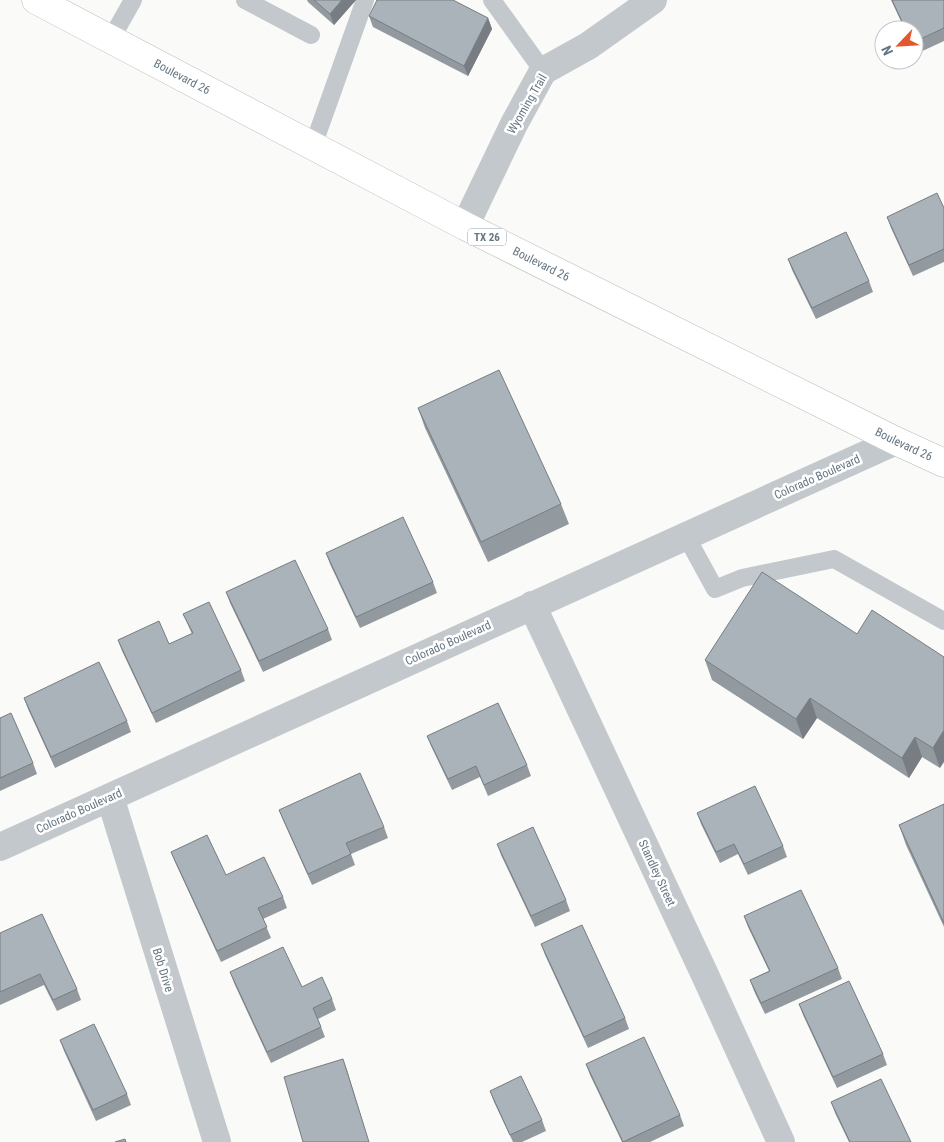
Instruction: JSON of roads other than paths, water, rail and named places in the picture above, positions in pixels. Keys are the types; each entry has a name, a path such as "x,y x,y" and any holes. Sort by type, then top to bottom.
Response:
{"main road":[{"name":"Boulevard 26","path":"36,0 465,226 896,442 944,463"}],"street":[{"name":"Wyoming Trail","path":"465,226 514,124 543,72 588,46 653,0"},
{"name":"Colorado Boulevard","path":"0,847 896,442"},
{"name":"Standley Street","path":"532,605 781,1142"},
{"name":"Bob Drive","path":"110,797 217,1142"}],"lane":[{"path":"111,39 133,0"},
{"path":"245,0 311,35"},
{"path":"313,146 366,0"},
{"path":"492,0 543,72"},
{"path":"686,536 715,589 742,578 834,559 944,622"}]}
